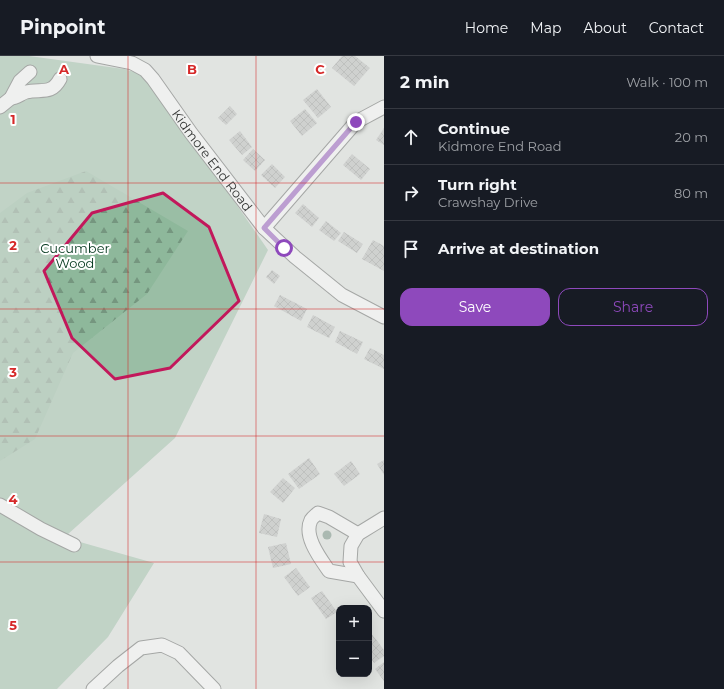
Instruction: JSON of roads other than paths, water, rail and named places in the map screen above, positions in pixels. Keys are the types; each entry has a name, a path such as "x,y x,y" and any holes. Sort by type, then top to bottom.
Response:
{"street":[{"name":"Kidmore End Road","path":"97,56 132,63 145,70 264,228 295,257 342,294 384,317"},
{"path":"0,107 11,98 20,80 30,72"},
{"path":"11,98 24,93 45,92 53,88 60,79"},
{"path":"264,228 356,122 384,108"},
{"path":"0,505 74,546"},
{"path":"358,534 329,516 318,513 311,519 309,532 315,551 329,571 358,576"},
{"path":"384,518 358,534 351,546 350,562 358,576 384,611"},
{"path":"93,689 118,666 141,648 162,645 179,653 214,689"}],"park label":[{"name":"Cucumber Wood","path":"75,256"}]}
